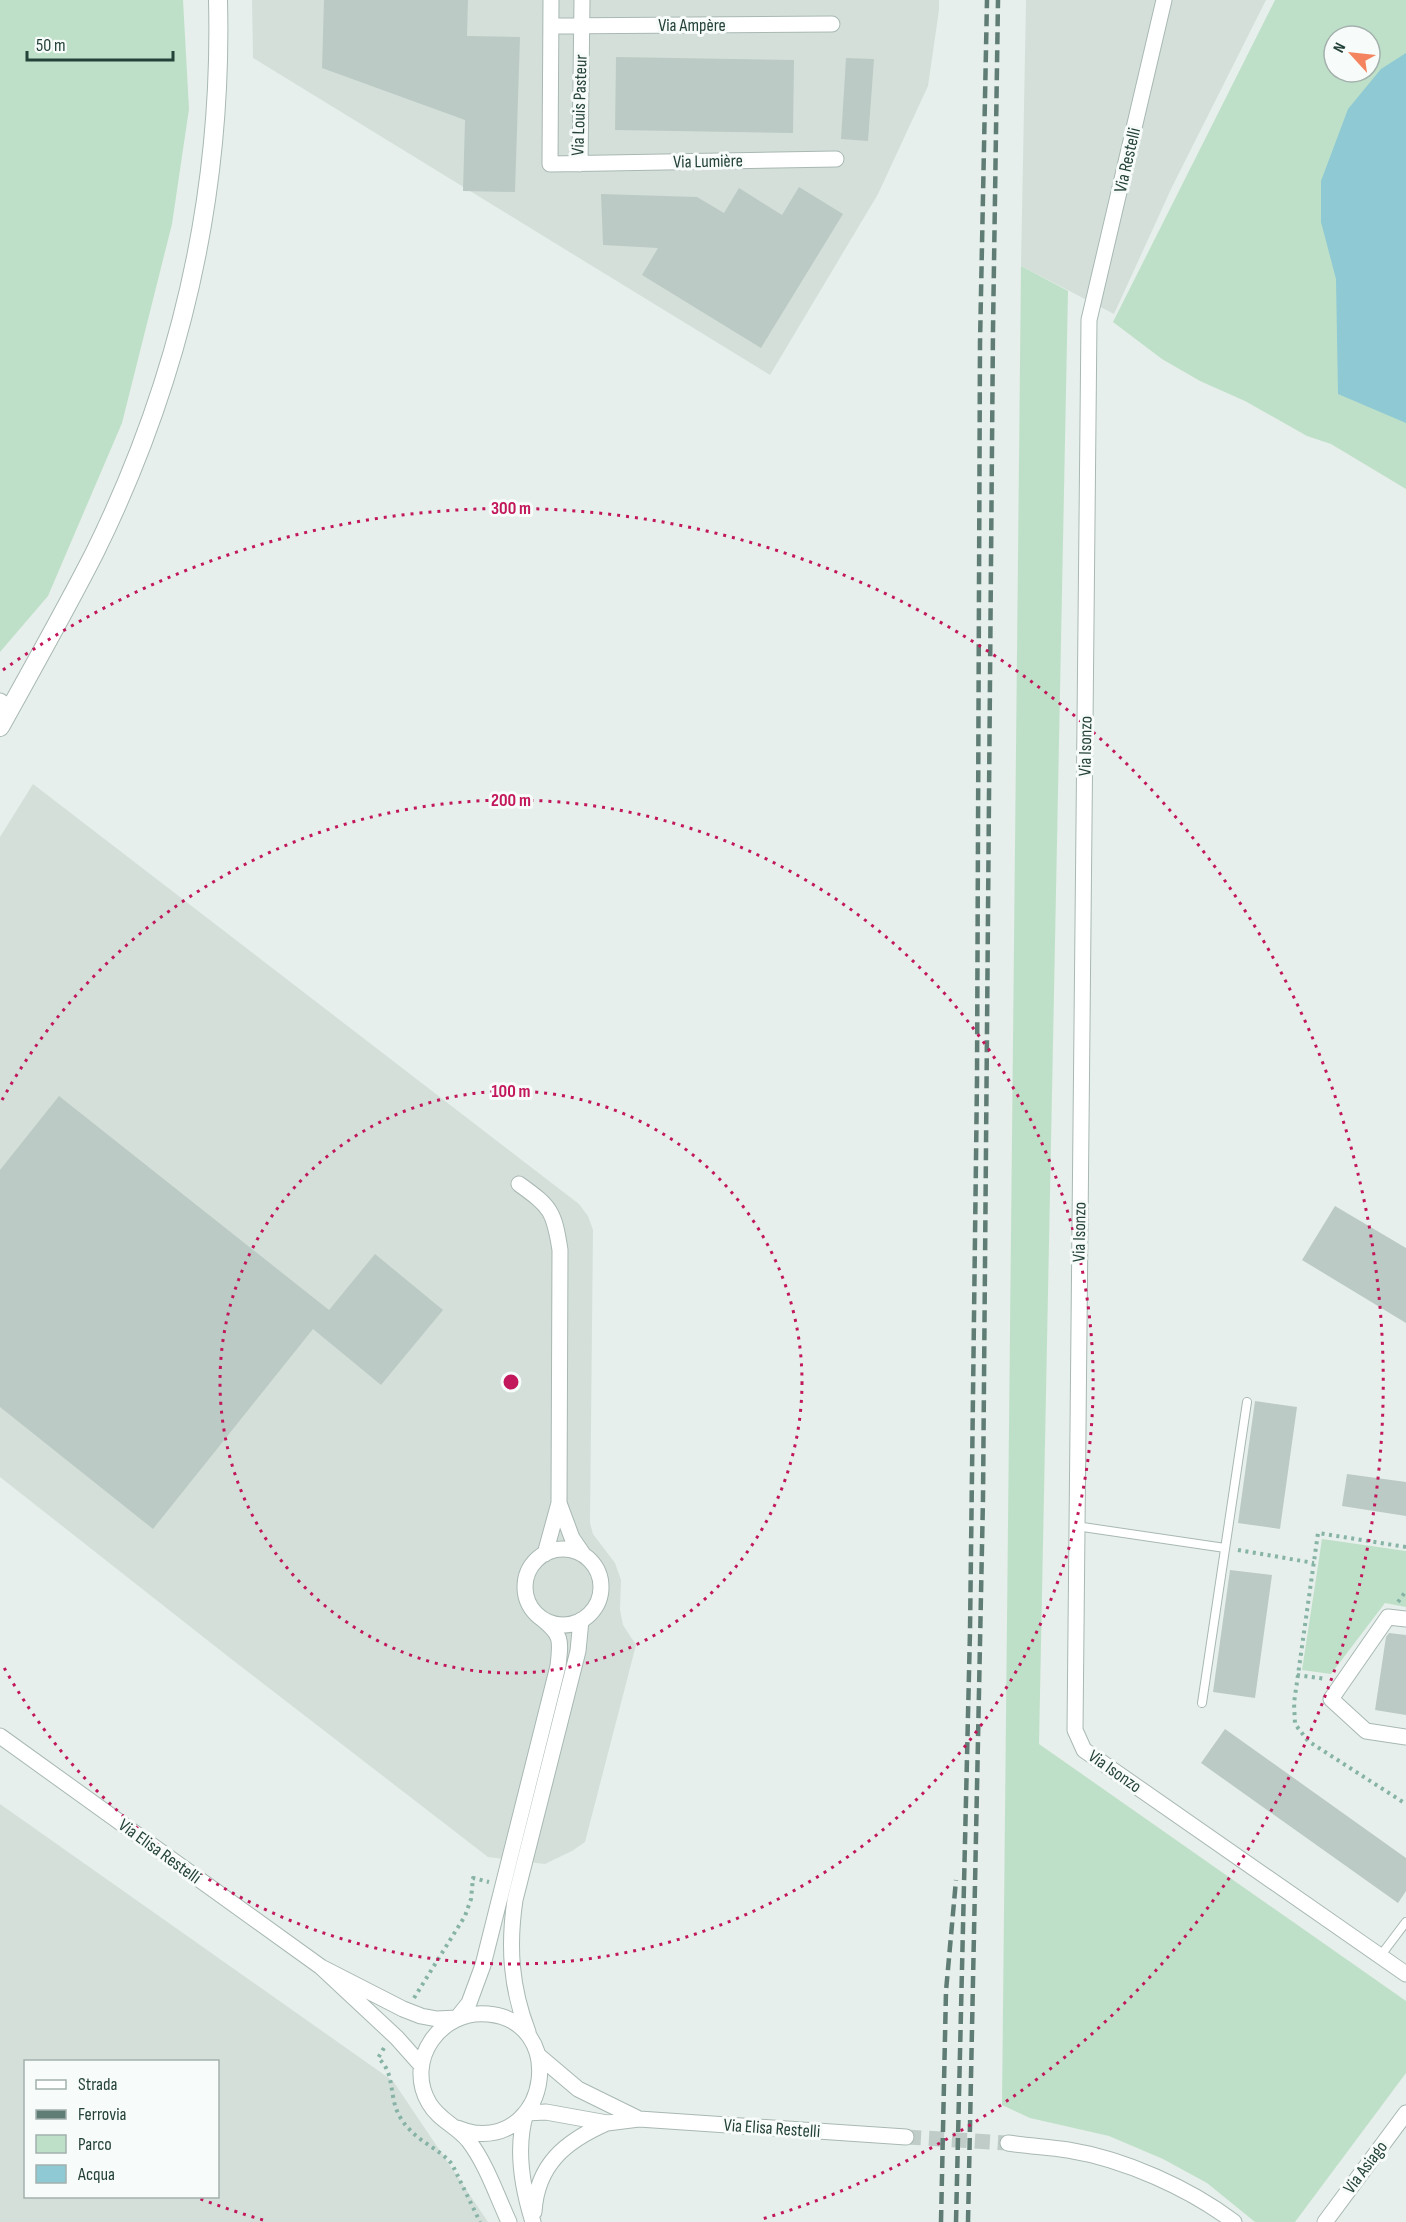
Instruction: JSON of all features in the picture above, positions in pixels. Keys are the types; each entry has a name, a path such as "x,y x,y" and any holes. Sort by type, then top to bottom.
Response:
{"street":[{"path":"0,727 5,705 95,551 123,490 168,372 185,314 198,255 215,129 218,0"},
{"name":"Via Louis Pasteur","path":"551,0 550,164 580,164 582,0"},
{"name":"Via Restelli","path":"1089,320 1164,0"},
{"name":"Via Ampère","path":"552,26 832,24"},
{"name":"Via Lumière","path":"580,164 836,159"},
{"name":"Via Isonzo","path":"1089,320 1075,1730 1084,1750 1406,1974"},
{"path":"519,1184 545,1206 555,1220 560,1250 559,1503 545,1554"},
{"path":"541,1618 560,1625 580,1620 597,1604 600,1593 597,1571 572,1538 559,1503"},
{"path":"582,1554 557,1549 534,1562 528,1573 525,1585 532,1609 556,1630 559,1638 558,1666 483,1965 469,2003 457,2018 440,2029 427,2045 421,2065 422,2085 429,2103 440,2118 457,2128 475,2133 494,2132 511,2125 526,2113 546,2112 607,2123"},
{"path":"1406,1619 1388,1617 1331,1699 1366,1731 1406,1737"},
{"path":"533,2222 522,2174 520,2130 526,2113 536,2097 541,2077 539,2056 519,2008 513,1983 512,1920 515,1900 578,1651 580,1620"},
{"name":"Via Elisa Restelli","path":"0,1736 321,1967 397,2038 421,2065"},
{"name":"Via Elisa Restelli","path":"321,1967 421,2016 437,2019 457,2018"},
{"path":"457,2018 477,2013 497,2015 516,2024 530,2038"},
{"path":"539,2056 578,2089 639,2119"},
{"name":"Via Asiago","path":"1325,2222 1406,2113"},
{"path":"533,2222 539,2183 547,2168 570,2143 586,2132 607,2123 639,2119"},
{"name":"Via Elisa Restelli","path":"639,2119 906,2137"},
{"path":"457,2128 480,2160 509,2222"},
{"path":"1008,2143 1069,2150 1138,2170 1190,2194 1234,2222"}],"lane":[{"path":"1202,1703 1247,1402"},
{"path":"1076,1526 1225,1548"},
{"path":"1381,1955 1406,1922"}],"path":[{"path":"1318,1533 1406,1547"},
{"path":"1225,1548 1314,1563"},
{"path":"1297,1675 1344,1682"}],"shaded area":[{"path":"252,0 939,0 939,10 928,86 878,194 770,375 253,58"},
{"path":"1026,0 1266,0 1172,187 1114,314 1021,266"},
{"path":"33,784 579,1204 588,1216 593,1230 590,1523 593,1534 615,1563 621,1580 620,1610 623,1625 636,1645 585,1842 572,1851 545,1864 488,1857 0,1477 0,837"},
{"path":"0,1804 393,2081 488,2222 0,2222"}],"green space":[{"path":"0,0 183,0 189,109 172,224 122,423 48,596 0,652"},
{"path":"1275,0 1406,0 1406,489 1331,444 1307,436 1245,401 1200,381 1162,359 1113,322"},
{"path":"1021,266 1068,291 1039,1744 1406,2001 1406,2073 1295,2222 1255,2222 1207,2183 1163,2159 1109,2136 1030,2118 1002,2105"},
{"path":"1322,1539 1406,1551 1406,1607 1385,1603 1331,1674 1302,1670"}],"water":[{"path":"1406,53 1406,423 1338,394 1336,279 1321,222 1321,181 1348,109 1369,84 1382,84 1382,68"}],"building":[{"path":"324,0 468,0 467,36 520,37 515,192 463,191 465,120 322,68"},
{"path":"616,57 794,60 793,133 615,130"},
{"path":"846,58 874,59 868,141 841,139"},
{"path":"799,187 843,214 761,348 642,275 658,248 603,245 601,194 697,197 724,213 739,188 782,215"},
{"path":"59,1096 329,1310 375,1254 443,1310 381,1385 313,1329 153,1529 0,1407 0,1170"},
{"path":"1335,1206 1406,1248 1406,1323 1302,1260"},
{"path":"1255,1401 1297,1407 1280,1529 1238,1523"},
{"path":"1347,1474 1406,1482 1406,1516 1342,1506"},
{"path":"1230,1570 1272,1575 1255,1698 1213,1692"},
{"path":"1389,1633 1406,1635 1406,1715 1375,1710 1386,1637"},
{"path":"1225,1729 1406,1858 1406,1891 1398,1903 1201,1763"}],"tunnel":[{"path":"906,2137 1008,2143"}],"railway":[{"path":"956,2222 970,1631 977,1080 980,343 987,0"},
{"path":"968,2222 983,1498 998,0"},
{"path":"941,2222 946,1991 956,1880"}]}
